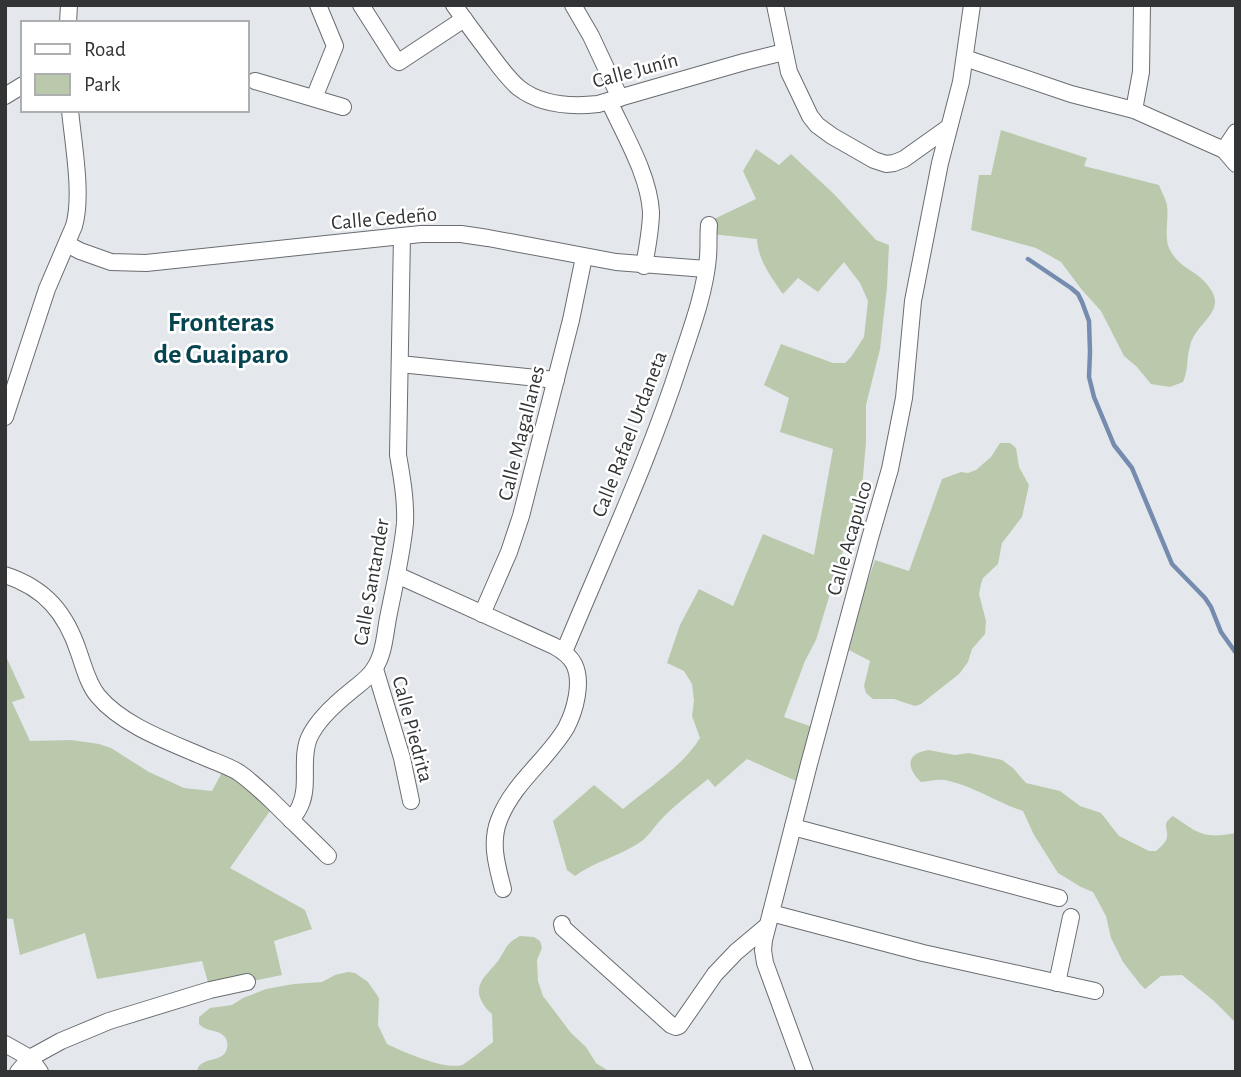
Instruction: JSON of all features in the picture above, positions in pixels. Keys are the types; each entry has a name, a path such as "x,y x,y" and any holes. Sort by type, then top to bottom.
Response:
{"street":[{"path":"314,98 335,46 318,5"},
{"path":"360,5 399,61 459,12"},
{"path":"573,5 591,36 647,189 651,210 644,265"},
{"path":"775,5 789,72 810,116 832,136 886,164 904,159 949,127"},
{"name":"Calle Acapulco","path":"806,1072 765,963 763,950 793,827 890,468 904,398 913,301 940,163 961,82 972,5"},
{"path":"1133,110 1141,72 1142,5"},
{"name":"Calle Junín","path":"459,12 520,89 562,105 577,106 614,99 784,52"},
{"path":"965,58 1071,94 1133,110 1224,150 1236,164"},
{"path":"256,81 344,107"},
{"path":"5,96 21,86"},
{"path":"5,417 47,289 74,226 78,208 70,112"},
{"path":"1224,150 1236,132"},
{"name":"Calle Rafael Urdaneta","path":"564,652 667,401 693,323 706,269 709,225"},
{"name":"Calle Cedeño","path":"66,244 111,262 146,263 439,234 522,243 584,257 644,265 706,269"},
{"name":"Calle Santander","path":"291,820 300,807 303,795 305,755 312,731 375,669 383,647 397,575 405,524 404,486 398,455 401,236"},
{"name":"Calle Magallanes","path":"482,614 509,552 521,516 572,320 584,257"},
{"path":"400,363 556,380"},
{"path":"5,575 33,586 55,607 76,643 92,687 112,710 156,735 239,773 328,856"},
{"path":"397,575 564,652 574,665 577,674 575,702 567,727 510,798 498,820 494,846 503,889"},
{"name":"Calle Piedrita","path":"375,669 402,758 411,802"},
{"path":"793,827 1059,898"},
{"path":"1057,983 1071,918"},
{"path":"562,924 563,928 671,1026 676,1027 715,974 769,920 1095,991"},
{"path":"18,1072 30,1058 61,1041 110,1021 209,990 247,982"},
{"path":"5,1044 30,1058 40,1072"}],"green space":[{"path":"1001,130 1087,158 1084,166 1159,185 1167,205 1169,248 1181,263 1204,281 1215,300 1214,308 1194,337 1183,382 1170,387 1151,384 1124,356 1101,311 1061,262 1036,248 971,230 979,175 991,175"},
{"path":"756,149 779,165 791,154 834,194 876,240 889,245 880,349 866,405 862,488 816,640 784,717 818,729 803,784 747,759 715,787 708,779 669,811 639,843 575,876 567,870 553,821 594,785 623,809 675,767 700,738 692,716 692,684 684,671 667,663 680,625 699,589 733,606 763,534 814,555 833,449 780,432 789,398 764,385 781,344 833,363 845,363 864,337 868,301 860,283 844,262 818,292 798,278 783,294 763,261 757,239 712,234 714,219 756,199 743,171"},
{"path":"1000,443 1010,443 1016,448 1019,467 1029,485 1022,517 1002,543 998,564 983,578 981,584 979,594 986,621 985,634 972,649 968,662 959,674 921,704 915,706 894,699 873,699 866,693 864,686 870,661 849,650 875,560 909,571 942,479 976,470 991,457"},
{"path":"5,654 25,698 12,702 30,741 71,740 99,744 184,788 212,791 226,765 275,804 230,868 305,910 312,929 274,941 282,975 210,990 202,961 97,979 85,933 20,955 13,919 5,918"},
{"path":"928,750 955,755 969,753 1002,760 1026,783 1060,791 1080,806 1101,813 1119,836 1149,851 1156,851 1165,841 1166,824 1173,816 1202,834 1236,833 1236,1023 1182,975 1161,976 1145,989 1123,962 1111,938 1106,916 1093,892 1058,873 1034,835 1023,811 959,784 942,780 921,782 910,765 912,757"},
{"path":"520,936 534,937 540,941 542,948 537,960 538,981 543,996 596,1063 610,1072 197,1072 202,1063 219,1057 227,1048 224,1036 199,1024 199,1017 210,1008 232,1005 266,989 322,982 348,972 355,973 368,982 379,998 378,1025 387,1044 435,1063 462,1065 493,1042 492,1014 481,1000 480,983 512,941"}],"waterway":[{"path":"1028,259 1078,294 1089,321 1089,377 1094,397 1114,445 1132,468 1172,564 1205,598 1221,632 1236,653"}],"district":[{"name":"Fronteras de Guaiparo","path":"221,337"}]}
